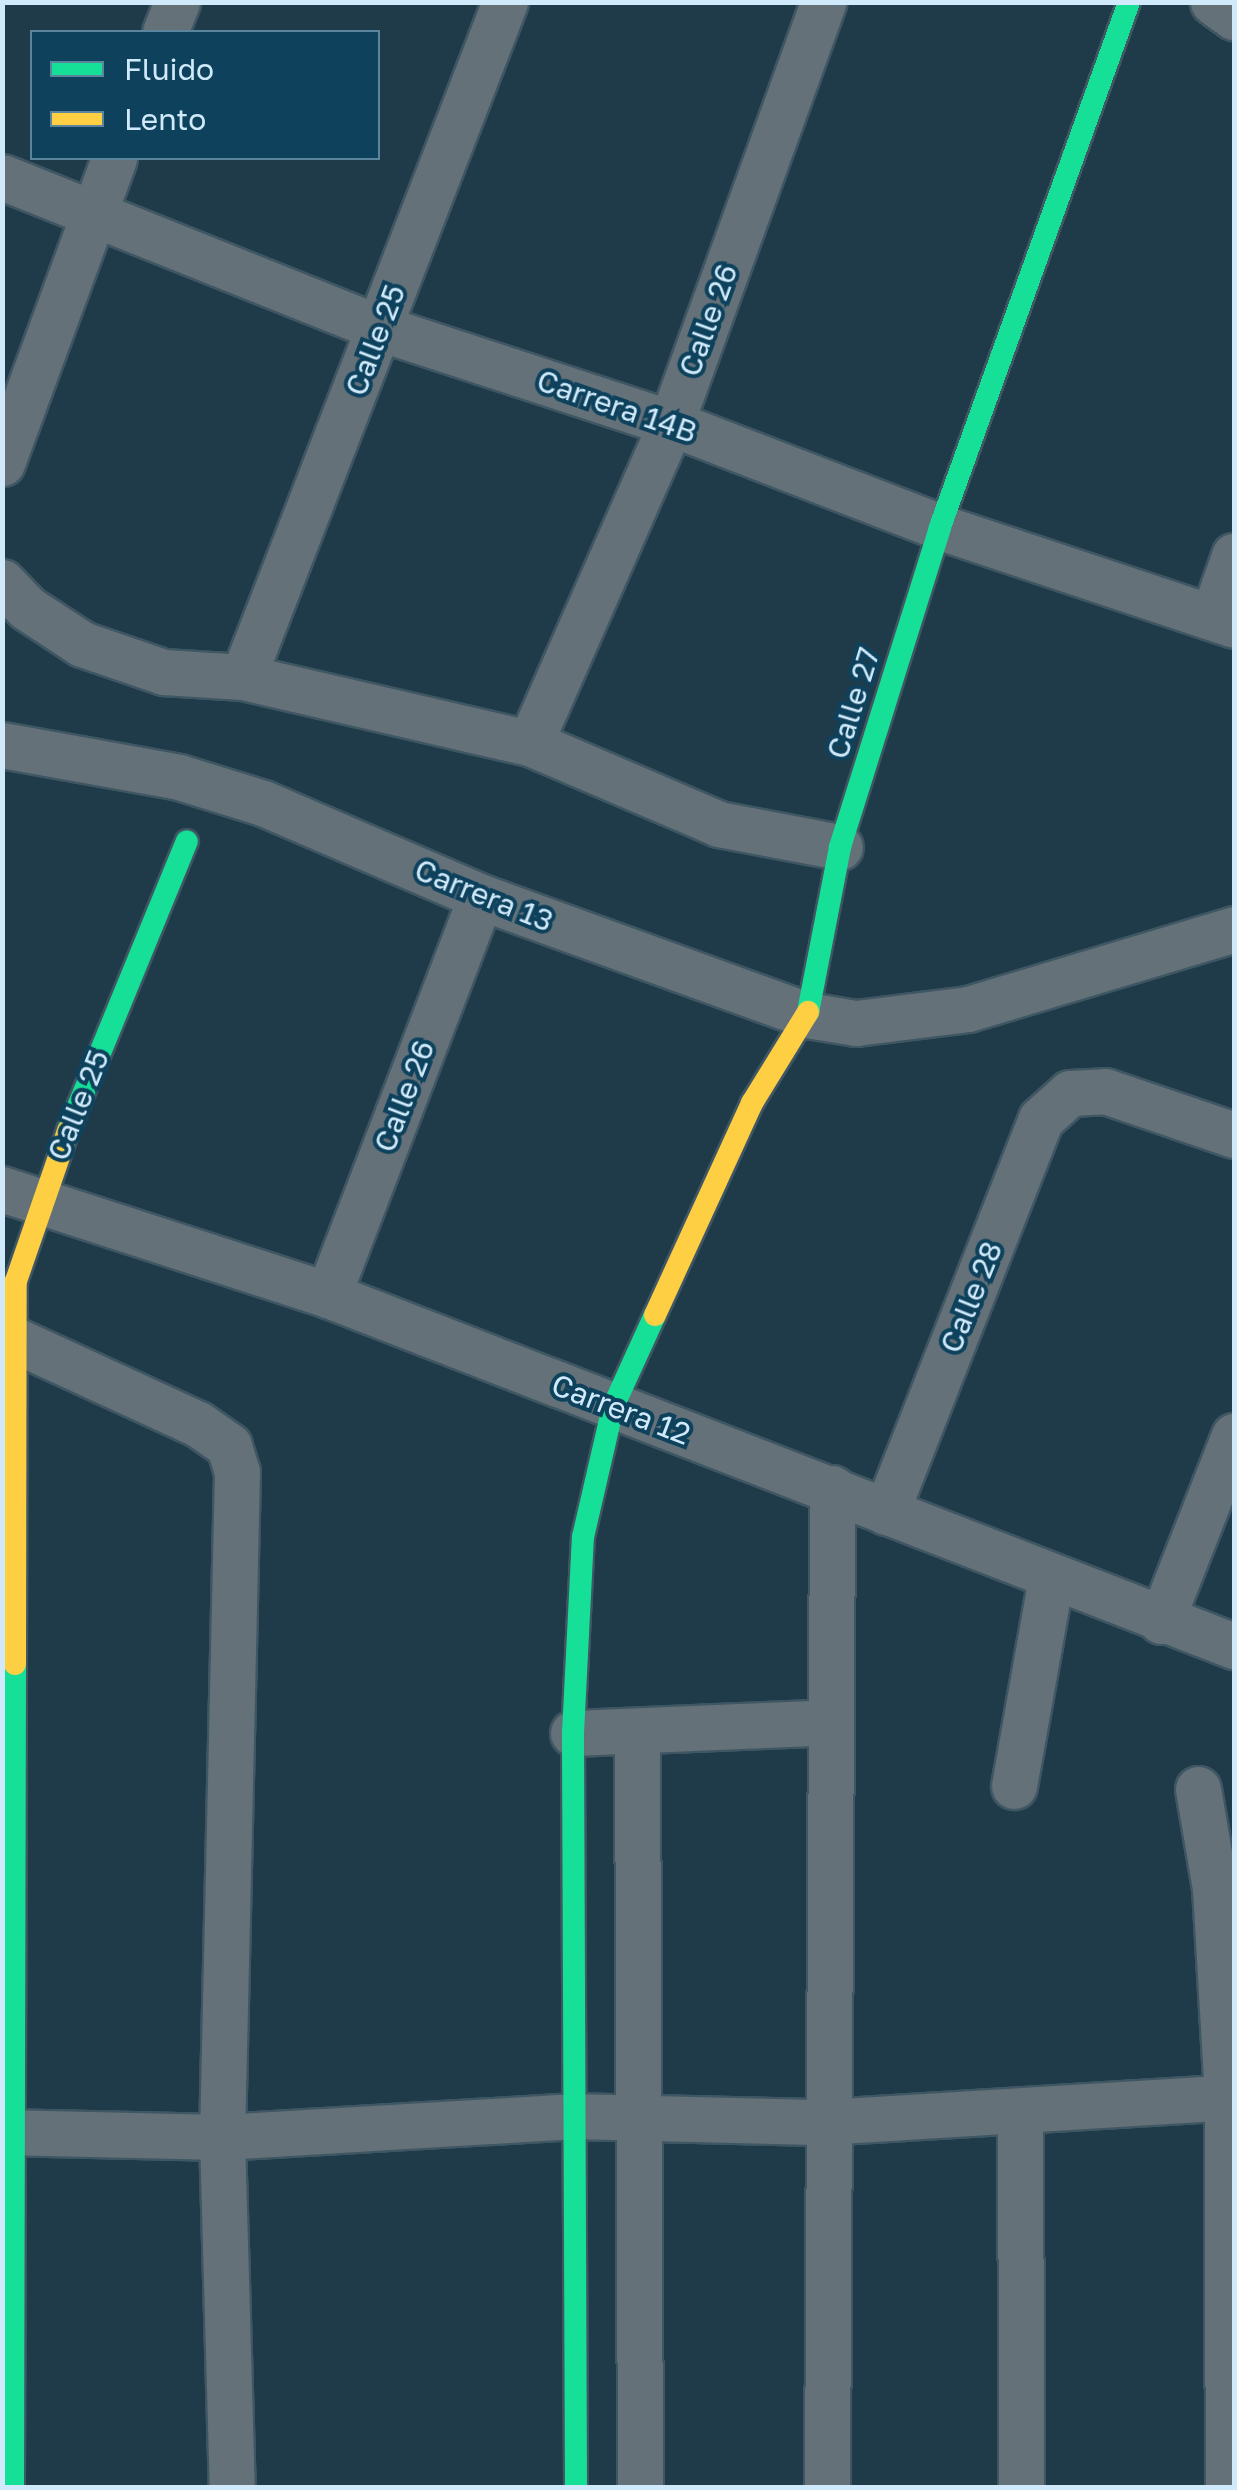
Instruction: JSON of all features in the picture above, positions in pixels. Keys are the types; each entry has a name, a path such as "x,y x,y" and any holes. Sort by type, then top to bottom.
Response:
{"street":[{"path":"165,30 177,2"},
{"name":"Calle 25","path":"244,677 505,2"},
{"name":"Calle 27","path":"576,2488 571,2116 573,1733 583,1536 613,1407 752,1104 808,1015 840,848 940,527 1128,2"},
{"path":"1213,2 1234,17"},
{"name":"Calle 26","path":"530,743 671,423 812,6"},
{"path":"2,462 113,160"},
{"name":"Carrera 14B","path":"2,177 90,216 380,328 671,423 940,527 1224,621"},
{"path":"1224,621 1234,556"},
{"path":"2,582 27,608 82,644 164,672 244,677 530,743 719,824 840,848"},
{"name":"Carrera 13","path":"2,746 179,776 263,803 481,897 808,1015 856,1022 968,1009 1234,928"},
{"name":"Calle 25","path":"13,2488 8,2132 7,1334 16,1281 20,1196 187,841"},
{"name":"Calle 26","path":"328,1295 481,897"},
{"name":"Calle 28","path":"886,1512 1041,1119 1070,1093 1105,1091 1234,1135"},
{"name":"Carrera 12","path":"20,1196 328,1295 1234,1646"},
{"path":"7,1334 198,1424 230,1446 237,1472 222,2137 232,2488"},
{"path":"1162,1621 1234,1436"},
{"path":"826,2488 825,2122 832,1488"},
{"path":"1014,1786 1051,1578"},
{"path":"573,1733 637,1735 831,1722"},
{"path":"637,1735 640,2488"},
{"path":"1198,1789 1215,1888 1231,2097 1228,2488"},
{"path":"8,2132 222,2137 571,2116 825,2122 1231,2097"},
{"path":"1020,2111 1020,2488"}],"traffic: fast":[{"path":"808,1012 840,847 940,527 1129,2"},
{"path":"68,1131 187,841"},
{"path":"576,2488 573,1733 583,1537 613,1407 655,1315"},
{"path":"13,2488 15,1664"}],"traffic: slow":[{"path":"655,1315 752,1103 808,1012"},
{"path":"15,1664 16,1281 68,1131"}]}
